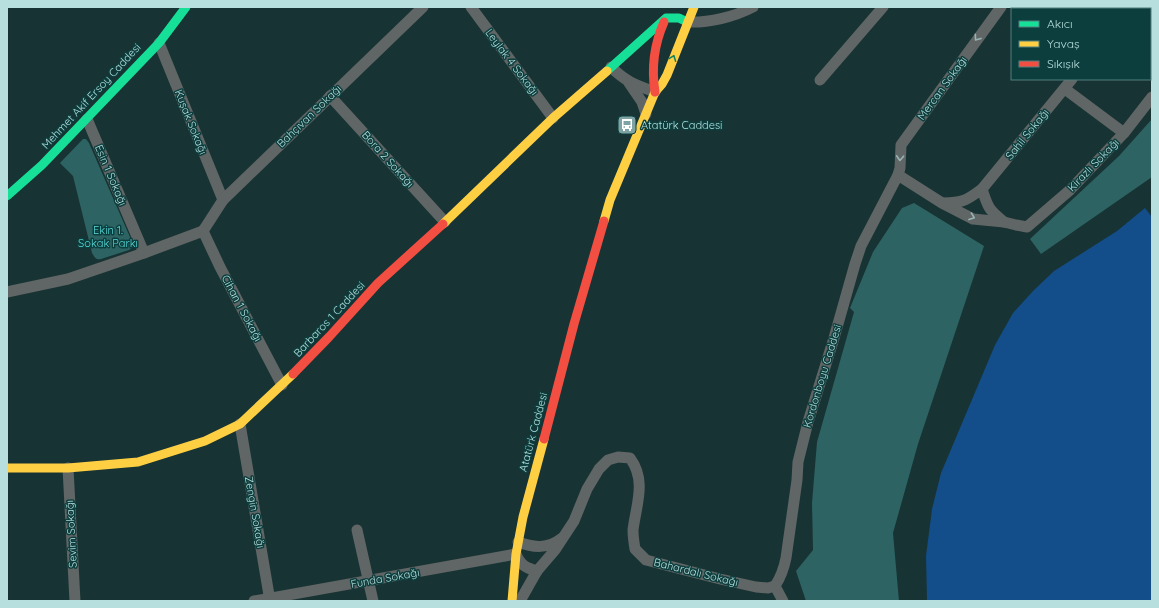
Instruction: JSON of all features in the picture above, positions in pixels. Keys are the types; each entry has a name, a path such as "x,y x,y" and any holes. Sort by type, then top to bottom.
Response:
{"street":[{"name":"Mehmet Akif Ersoy Caddesi","path":"7,196 42,166 87,119 158,43 186,7"},
{"name":"Bahçıvan Sokağı","path":"203,231 223,200 423,7"},
{"name":"Leylak 4 Sokağı","path":"471,7 553,118"},
{"path":"611,67 619,76 628,82 655,92 652,71 654,54 660,29 672,7"},
{"path":"687,22 694,7"},
{"path":"666,18 679,18 687,22 698,22 743,12 753,7"},
{"path":"820,80 883,7"},
{"name":"Mercan Sokağı","path":"898,175 900,168 901,145 1000,7"},
{"name":"Barbaros 1 Caddesi","path":"7,468 68,468 138,462 205,441 240,424 282,385 329,337 378,283 445,222 553,118 630,52 666,18"},
{"name":"Atatürk Caddesi","path":"512,601 517,548 523,517 574,324 608,207 655,92 667,75 687,22"},
{"name":"Kuşak Sokağı","path":"158,43 223,200"},
{"name":"Sahil Sokağı","path":"942,203 956,203 967,200 982,189 1071,80"},
{"path":"628,82 642,102 646,114"},
{"path":"1065,89 1124,133"},
{"name":"Bora 2 Sokağı","path":"330,96 445,222"},
{"name":"Kirazlı Sokağı","path":"1004,222 1016,226 1027,227 1070,190 1124,133 1152,97"},
{"name":"Esin 1 Sokağı","path":"87,119 144,253"},
{"path":"898,175 942,203 973,219 1004,222"},
{"name":"Kordonboyu Caddesi","path":"775,586 784,569 797,480 798,462 808,422 834,338 854,264 861,246 898,175"},
{"path":"982,189 987,206 992,213 1004,222"},
{"path":"7,292 68,279 203,231"},
{"name":"Cihan 1 Sokağı","path":"203,231 220,267 282,385"},
{"name":"Zengin Sokağı","path":"240,424 269,599"},
{"name":"Bahardalı Sokağı","path":"564,536 574,521 587,489 599,469 608,460 618,457 630,458 636,466 639,481 638,503 633,531 635,548 646,560 749,585 768,588 775,586"},
{"name":"Sevim Sokağı","path":"68,468 75,601"},
{"path":"357,530 367,581 373,601"},
{"path":"537,571 524,567 519,562 517,548 529,546 545,547 555,543 564,536"},
{"path":"520,601 537,571 555,550 564,536"},
{"name":"Funda Sokağı","path":"254,601 367,581 517,548"},
{"path":"775,586 783,601"}],"green space":[{"path":"1152,119 1152,177 1041,254 1030,239 1119,156"},
{"name":"Ekin 1. Sokak Parkı","path":"83,139 86,139 89,143 133,244 133,247 129,250 101,259 96,258 92,253 73,176 60,163"},
{"path":"914,203 984,246 918,444 893,533 899,601 806,601 796,571 813,550 812,503 817,442 854,312 850,308 873,252 902,208"}],"water":[{"path":"1145,208 1152,217 1152,601 927,601 926,556 932,509 941,473 995,345 1013,313 1054,271 1117,231"}],"traffic: fast":[{"path":"7,196 42,165 159,43 186,7"},
{"path":"607,71 666,18 679,18 687,22"}],"traffic: slow":[{"path":"604,221 610,200 655,92 667,75 694,7"},
{"path":"443,224 553,118 607,71"},
{"path":"7,468 68,468 138,462 205,441 240,424 293,374"},
{"path":"512,601 516,554 523,517 544,439"}],"traffic: jam":[{"path":"655,92 653,74 654,56 664,22"},
{"path":"544,439 574,324 604,221"},
{"path":"293,374 378,283 443,224"}],"place":[{"name":"Atatürk Caddesi","path":"627,125"}]}
